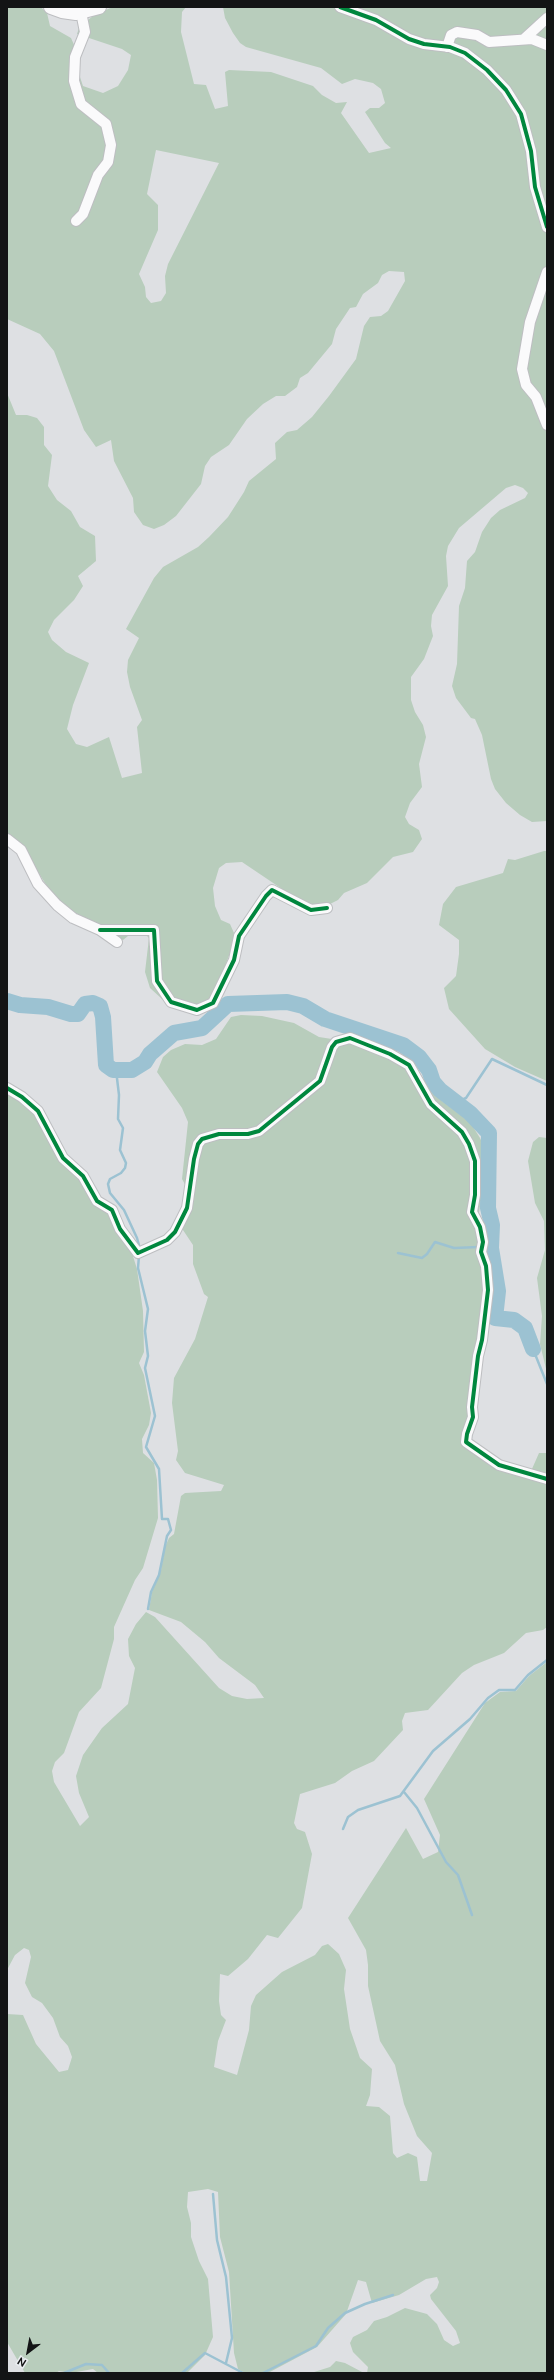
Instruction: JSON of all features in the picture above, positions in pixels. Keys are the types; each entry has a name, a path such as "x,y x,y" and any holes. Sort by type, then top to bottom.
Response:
{"street":[{"path":"51,7 69,12 81,12 99,7"},
{"path":"340,7 376,20 409,39 447,47 465,53 487,70 506,90 521,114 531,151 535,187 547,227"},
{"path":"76,221 83,214 98,175 108,162 111,145 106,124 81,104 74,81 75,57 85,32 81,12"},
{"path":"524,39 547,18"},
{"path":"447,47 451,36 457,32 477,35 489,42 532,39 547,45"},
{"path":"547,272 530,322 522,369 526,385 536,397 547,424"},
{"path":"7,839 21,850 38,884 57,905 73,918 100,930 117,942"},
{"path":"100,930 154,930 157,981 171,1002 197,1010 213,1004 234,960 239,936 266,896 272,890 311,910 327,908"},
{"path":"7,1088 22,1097 38,1111 63,1158 83,1176 97,1201 112,1210 120,1229 138,1253 167,1240 175,1232 186,1208 194,1158 198,1144 202,1139 219,1134 248,1134 259,1131 320,1081 332,1047 336,1042 350,1038 390,1054 409,1065 431,1104 462,1132 469,1144 475,1161 475,1195 472,1212 480,1227 483,1242 481,1252 486,1266 488,1290 482,1340 478,1356 472,1407 473,1417 466,1442 499,1465 547,1479"}],"green space":[{"path":"7,7 41,7 47,13 50,26 71,38 75,47 78,71 83,86 103,93 118,86 128,70 131,55 122,49 77,34 79,28 94,15 113,7 186,7 182,12 181,32 194,84 206,85 215,109 228,106 225,72 229,70 271,72 313,86 322,95 336,103 347,102 341,113 369,153 391,148 385,143 365,112 370,108 379,108 385,103 381,89 373,83 355,79 342,84 321,68 246,47 240,43 233,33 225,18 223,7 547,7 547,821 532,822 520,815 506,803 495,789 491,779 482,735 475,719 471,718 456,698 452,686 457,664 459,606 465,588 467,561 475,552 482,532 491,518 500,510 525,498 528,493 523,488 515,485 506,488 459,528 448,546 446,556 448,586 432,615 431,626 433,636 424,659 411,677 411,700 415,712 423,725 426,737 419,764 422,787 410,803 405,817 409,824 419,830 422,839 413,852 393,857 367,883 344,893 338,900 324,907 316,908 291,895 242,862 226,863 219,868 213,888 215,906 221,920 230,924 234,933 230,953 214,995 202,1006 179,1007 162,999 150,988 145,972 149,938 145,934 133,932 123,940 72,913 50,891 23,848 7,835 7,393 16,415 27,415 37,418 44,427 44,445 52,455 48,486 57,500 71,511 80,527 95,536 96,561 78,576 83,586 74,600 54,620 48,632 52,640 66,652 89,663 73,705 67,729 76,744 87,747 109,737 122,778 142,773 137,727 142,720 130,687 127,672 128,660 139,638 126,629 154,578 163,567 198,547 209,537 228,517 244,492 249,481 276,459 275,443 287,432 297,430 312,417 329,396 356,359 364,326 370,317 381,316 388,311 405,281 404,272 389,271 382,275 378,283 363,294 356,307 350,308 336,329 332,344 308,373 300,378 297,387 285,396 276,396 263,404 247,419 229,445 211,457 205,466 201,484 176,516 164,525 154,529 143,525 134,512 133,498 114,461 111,440 96,447 84,430 54,351 40,334 7,319","holes":["156,150 219,163 168,264 165,276 166,293 161,301 151,303 146,297 145,287 139,274 158,230 158,205 147,194"]},
{"path":"547,851 547,1081 515,1067 485,1049 449,1009 444,988 456,976 459,940 439,925 443,904 456,887 503,873 508,859 515,860"},
{"path":"241,1015 262,1016 294,1023 319,1037 351,1042 409,1061 442,1101 470,1122 486,1150 485,1174 476,1232 485,1285 483,1324 472,1365 469,1421 463,1439 528,1478 539,1453 547,1453 547,1627 543,1630 526,1633 504,1653 474,1665 462,1673 428,1710 405,1713 402,1721 403,1730 374,1761 352,1771 335,1783 300,1794 294,1823 297,1829 305,1832 312,1854 302,1908 278,1938 267,1935 248,1959 228,1976 220,1974 219,2001 221,2015 226,2020 218,2041 214,2067 237,2075 249,2030 251,2006 256,1995 282,1972 315,1955 322,1946 328,1944 339,1954 346,1970 344,1989 350,2029 360,2058 372,2069 370,2095 366,2106 379,2107 390,2116 393,2153 397,2158 408,2153 417,2157 420,2181 427,2181 432,2153 417,2136 404,2104 395,2065 380,2041 368,1986 366,1950 348,1918 406,1828 423,1859 438,1852 440,1835 424,1799 485,1703 500,1692 516,1691 529,1676 547,1662 547,2373 367,2373 368,2367 353,2352 350,2343 353,2337 367,2330 374,2321 387,2317 405,2308 427,2314 437,2324 444,2340 453,2346 460,2343 456,2331 431,2299 430,2295 437,2288 439,2282 437,2277 426,2279 399,2295 372,2303 366,2282 358,2280 346,2314 317,2347 268,2373 245,2373 238,2369 234,2353 229,2272 220,2237 218,2192 208,2189 188,2192 187,2207 191,2223 191,2237 199,2261 208,2279 213,2337 205,2355 187,2373 98,2373 93,2369 71,2373 59,2371 56,2373 25,2373 7,2342 7,2014 23,2015 36,2044 59,2072 68,2070 72,2057 68,2046 60,2037 53,2018 42,2003 32,1997 25,1983 31,1957 29,1950 24,1948 15,1955 7,1970 7,1093 34,1112 86,1185 109,1213 132,1253 137,1269 143,1311 144,1352 139,1363 144,1375 151,1413 149,1425 142,1439 143,1453 154,1463 157,1480 158,1518 143,1568 135,1580 114,1627 114,1639 101,1688 79,1712 64,1753 55,1762 52,1771 54,1782 80,1826 89,1817 79,1793 76,1776 83,1755 102,1728 128,1704 135,1668 129,1656 128,1639 136,1624 146,1612 155,1617 219,1688 232,1696 247,1699 264,1698 255,1685 219,1658 205,1642 181,1622 149,1610 152,1592 161,1570 165,1547 169,1538 174,1534 181,1496 185,1493 221,1491 224,1485 185,1473 176,1460 178,1451 172,1403 174,1378 195,1339 208,1297 204,1294 193,1264 193,1245 181,1227 192,1197 182,1179 188,1122 182,1108 157,1072 163,1057 171,1050 185,1044 202,1045 216,1039 231,1017"},
{"path":"539,1137 547,1138 547,1373 540,1344 542,1316 537,1278 545,1250 544,1221 535,1203 528,1161 533,1142"},
{"path":"336,2361 345,2363 364,2373 311,2373 330,2367"}],"waterway":[{"path":"7,1001 20,1005 48,1007 71,1014 78,1014 85,1004 93,1003 100,1006 103,1017 106,1065 113,1070 132,1070 145,1062 150,1054 174,1033 202,1028 228,1004 287,1002 303,1006 325,1019 403,1045 419,1057 429,1070 433,1082 440,1090 470,1113 489,1133 488,1208 492,1225 491,1248 498,1291 495,1318 514,1320 525,1328 533,1349"},
{"path":"455,1103 466,1098 492,1059 547,1085"},
{"path":"116,1070 119,1095 118,1119 123,1128 120,1150 126,1163 125,1168 121,1173 110,1179 108,1184 110,1193 124,1210 137,1238 140,1249"},
{"path":"398,1253 422,1258 427,1254 435,1242 454,1248 479,1247"},
{"path":"484,1248 491,1248"},
{"path":"139,1256 138,1268 148,1309 145,1331 148,1356 145,1368 155,1416 146,1447 159,1469 162,1519 168,1519 171,1530 167,1536 159,1575 151,1592 148,1609"},
{"path":"533,1349 547,1384"},
{"path":"343,1829 348,1817 358,1810 400,1796 433,1751 470,1719 488,1698 499,1690 515,1690 528,1675 547,1660"},
{"path":"404,1792 417,1808 446,1862 458,1875 472,1915"},
{"path":"213,2194 217,2240 226,2277 232,2338 226,2363"},
{"path":"263,2373 316,2346 328,2328 345,2313 365,2304 393,2295"},
{"path":"182,2373 205,2353 243,2373"},
{"path":"64,2373 86,2364 102,2365 109,2373"}],"cycle path":[{"path":"340,7 376,20 409,39 424,44 450,47 465,53 487,70 506,90 521,114 531,151 535,187 547,227"},
{"path":"100,930 154,930 157,981 171,1002 197,1010 213,1003 234,960 239,936 266,896 272,890 311,910 327,908"},
{"path":"7,1088 22,1097 38,1111 63,1158 83,1176 97,1201 112,1210 120,1229 138,1253 167,1240 175,1232 187,1208 194,1159 198,1144 202,1139 219,1134 248,1134 259,1131 320,1081 332,1047 336,1042 350,1038 390,1054 409,1065 431,1104 462,1132 469,1144 475,1161 475,1195 472,1212 480,1227 483,1242 481,1252 486,1266 488,1290 482,1340 478,1356 472,1407 473,1417 466,1442 499,1465 547,1479"}]}
